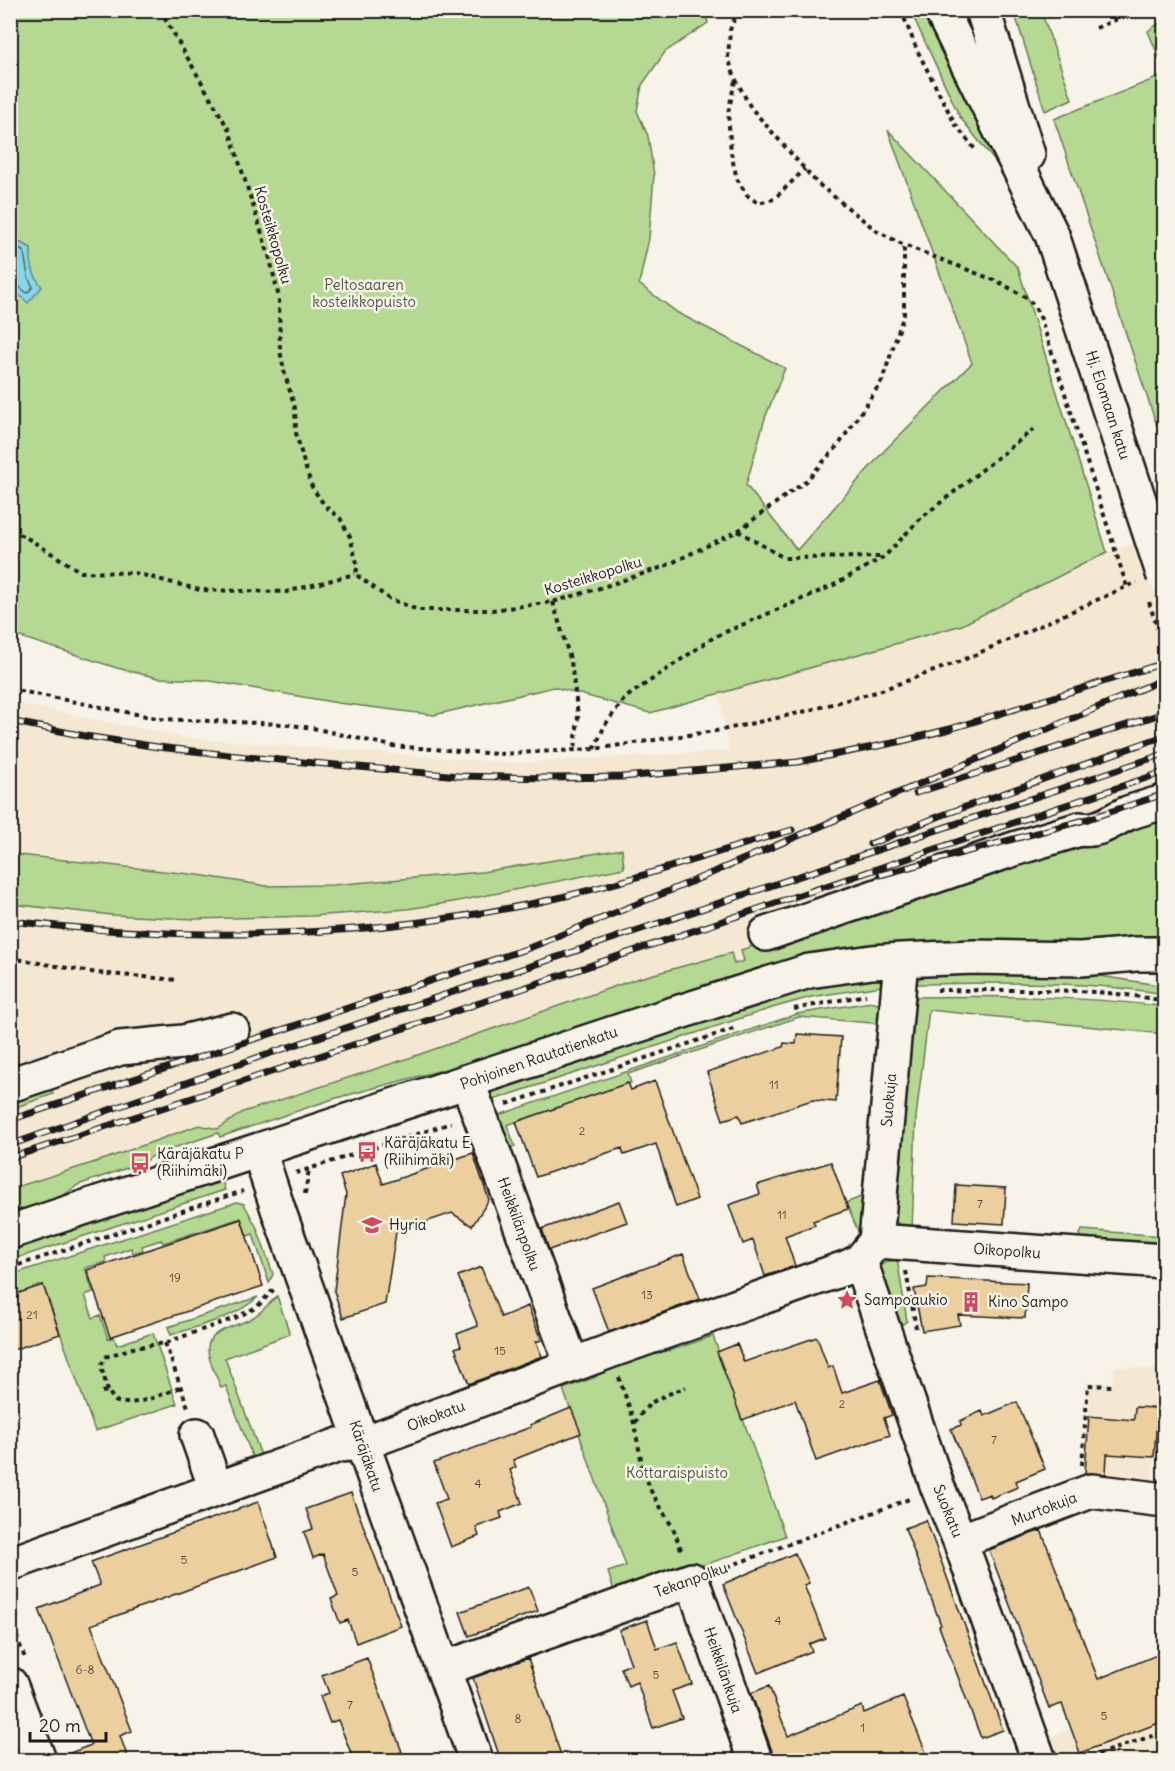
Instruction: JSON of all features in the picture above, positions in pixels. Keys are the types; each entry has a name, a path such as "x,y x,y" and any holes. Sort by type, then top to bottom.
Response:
{"street":[{"name":"Hj. Elomaan katu","path":"941,10 1052,235"},
{"name":"Hj. Elomaan katu","path":"983,10 1155,577"},
{"path":"766,934 1014,849 1080,829 1090,830 1112,823 1127,814 1164,802"},
{"name":"Pohjoinen Rautatienkatu","path":"10,1232 789,976 838,967 901,960 974,957 1081,959 1164,954"},
{"name":"Pohjoinen Rautatienkatu","path":"1081,959 1164,978"},
{"name":"Suokuja","path":"879,1248 901,960"},
{"path":"10,1085 120,1048 183,1042 232,1030"},
{"name":"Heikkilänpolku","path":"468,1083 572,1365"},
{"name":"Käräjäkatu","path":"259,1151 476,1761"},
{"name":"Oikopolku","path":"879,1248 1164,1261"},
{"name":"Suokatu","path":"879,1248 891,1350 938,1488 960,1541 1039,1761"},
{"name":"Oikokatu","path":"10,1564 339,1444 362,1443 610,1351 849,1267 879,1248"},
{"path":"197,1435 216,1489"},
{"name":"Murtokuja","path":"960,1541 1091,1491 1164,1500"},
{"name":"Tekanpolku","path":"443,1668 692,1580"},
{"name":"Heikkilänkuja","path":"692,1580 755,1761"},
{"path":"10,1684 39,1761"}],"path":[{"name":"Kosteikkopolku","path":"160,10 229,130 270,259 279,298 279,350 295,408 296,433 312,487 325,506 340,518 350,537 358,567 356,574 388,598 418,610 492,610 553,602 663,567 738,531 807,480 840,443 882,381 903,314 904,245"},
{"path":"738,10 730,30 728,58 735,80 751,108 817,183 877,231 904,245 999,282 1033,304 1041,319 1127,587"},
{"path":"901,10 955,124 982,159"},
{"path":"1096,28 1129,12 1139,10"},
{"path":"735,80 728,113 731,153 737,179 747,195 759,203 774,199 805,169"},
{"path":"594,750 605,724 625,698 714,637 832,586 884,557 921,518 1034,429"},
{"path":"738,531 784,558 884,557"},
{"path":"10,532 24,536 81,572 135,573 200,590 286,592 356,574"},
{"path":"10,688 161,719 284,724 313,728 392,746 498,754 594,750 722,730 799,713 876,692 961,661 1127,587 1155,577"},
{"path":"553,602 571,662 578,716 574,751"},
{"path":"10,958 97,972 179,980"},
{"path":"786,1012 816,1003 872,994 926,990 1064,991 1139,996 1164,1001"},
{"path":"10,1268 744,1025"},
{"path":"879,1248 917,1334 891,1350"},
{"path":"181,1387 146,1399 124,1403 115,1401 108,1391 100,1366 103,1358 133,1348 165,1343 246,1313 265,1300 277,1285"},
{"path":"165,1343 197,1435"},
{"path":"610,1351 634,1424 643,1469 651,1491 673,1528 692,1580"},
{"path":"1080,1495 1089,1385 1113,1386"},
{"path":"634,1424 644,1407 654,1400 686,1387"},
{"path":"102,1392 108,1391"},
{"name":"Tekanpolku","path":"692,1580 938,1488"},
{"path":"1081,1761 1158,1734 1164,1734"}],"shaded area":[{"path":"1164,533 1164,820 806,948 377,1080 83,1178 11,1207 10,702 188,738 512,763 729,751 719,693 962,625 1107,552"},
{"path":"1114,1366 1161,1370 1152,1484 1084,1478 1091,1383 1113,1384"},
{"path":"1164,1689 1164,1760 1021,1760 1017,1751"}],"green space":[{"name":"Peltosaaren kosteikkopuisto","path":"11,11 705,11 708,23 665,52 642,85 637,111 648,136 654,175 649,238 639,284 678,313 785,368 765,418 746,485 797,550 884,451 972,363 888,130 1018,268 1107,552 962,625 650,713 554,687 434,715 338,703 205,680 158,678 117,668 11,634 11,287 28,302 34,276 30,259 31,248 15,240 11,231"},
{"path":"925,11 1008,178 960,117 912,14"},
{"path":"1014,11 1041,11 1072,99 1045,111"},
{"path":"1164,20 1164,70 1148,31"},
{"path":"1164,75 1164,447 1054,119"},
{"path":"1164,811 1164,945 860,946 822,953 751,972 506,1053 333,1099 220,1137 218,1133 156,1154 144,1162 78,1185 59,1199 11,1216 10,1189 108,1158 199,1125 218,1129 243,1112 409,1058 636,979 731,953 734,964 744,961 741,950"},
{"path":"622,849 624,868 407,909 312,916 194,919 112,915 11,904 11,854 198,875 267,886 332,885 482,872"},
{"path":"926,974 1087,974 1164,986 1164,994 1070,984 912,984"},
{"path":"874,976 880,980 882,986 811,997 772,1008 490,1101 490,1094 497,1088 809,987"},
{"path":"918,997 1069,998 1159,1006 1164,1008 1164,1034 929,1010 916,1117 912,1231 901,1227 894,1219 910,1005"},
{"path":"871,1002 884,1006 884,1024 799,1017 628,1074 631,1083 507,1125 515,1146 500,1151 493,1117 797,1014"},
{"path":"48,1081 53,1094 11,1109 10,1094"},
{"path":"222,1180 225,1190 11,1260 10,1248"},
{"path":"868,1194 860,1236 846,1203"},
{"path":"237,1202 244,1204 257,1228 273,1274 269,1283 253,1234 247,1236 241,1218 163,1243 161,1240 142,1246 143,1250 133,1253 131,1248 105,1257 106,1262 85,1268 93,1292 85,1295 93,1318 100,1315 108,1339 114,1337 117,1345 153,1333 177,1404 95,1431 43,1285 11,1296 10,1275"},
{"path":"1082,1230 1164,1236 1164,1250 1078,1239"},
{"path":"897,1258 907,1321 896,1329 878,1266"},
{"path":"277,1296 290,1334 225,1358 262,1458 220,1473 218,1469 252,1456 226,1386 221,1388 211,1363 208,1353 209,1342 218,1332 256,1316"},
{"path":"258,1297 228,1316 171,1335 168,1327"},
{"name":"Kottaraispuisto","path":"713,1336 785,1536 616,1597 608,1572 626,1566 563,1389 596,1377 599,1366 665,1342 669,1351"}],"water":[{"path":"11,231 15,240 31,248 32,268 42,287 28,303 11,287"}],"building":[{"path":"797,1034 841,1037 836,1102 812,1100 742,1123 739,1115 723,1120 707,1072 783,1047 784,1043 796,1044"},
{"path":"655,1081 697,1199 676,1207 656,1144 624,1155 622,1148 536,1177 516,1122 628,1083 631,1090"},
{"path":"473,1153 489,1200 472,1226 452,1213 396,1232 385,1304 343,1318 334,1291 346,1194 340,1176 376,1163 383,1184"},
{"path":"831,1162 848,1209 813,1221 815,1225 785,1236 795,1266 765,1276 753,1240 743,1244 729,1205 760,1194 757,1185"},
{"path":"956,1185 1006,1188 1004,1224 954,1221"},
{"path":"619,1201 627,1222 549,1250 542,1229"},
{"path":"241,1219 263,1286 110,1337 87,1270"},
{"path":"683,1254 700,1299 609,1332 592,1288"},
{"path":"481,1267 501,1317 528,1306 541,1340 536,1342 542,1356 469,1384 455,1348 461,1346 457,1334 478,1326 458,1276"},
{"name":"Kino Sampo","path":"928,1278 1027,1283 1025,1318 958,1315 960,1325 922,1331 914,1289 927,1287"},
{"path":"43,1285 60,1334 10,1351 10,1296"},
{"path":"817,1337 828,1368 833,1366 842,1393 880,1380 892,1415 884,1418 890,1435 816,1461 795,1400 742,1420 717,1352 737,1344 744,1362"},
{"path":"1017,1402 1045,1469 1016,1481 1018,1487 991,1498 990,1494 979,1498 951,1429 961,1425 960,1421 982,1411 984,1416"},
{"path":"1135,1407 1158,1408 1154,1457 1107,1454 1106,1474 1085,1473 1089,1416 1134,1420"},
{"path":"571,1408 581,1433 513,1460 516,1467 510,1470 522,1503 500,1512 502,1518 476,1527 479,1536 451,1547 435,1503 447,1499 434,1463 531,1427 530,1425"},
{"path":"351,1493 401,1626 356,1643 348,1620 340,1623 331,1599 338,1596 323,1554 313,1558 304,1532 313,1529 306,1509"},
{"path":"258,1502 277,1557 91,1625 132,1731 120,1736 129,1761 57,1761 57,1758 91,1745 39,1609 100,1585 91,1562"},
{"path":"926,1520 1003,1730 981,1738 905,1528"},
{"path":"1041,1530 1098,1679 1164,1652 1164,1721 1080,1753 1062,1704 1049,1708 989,1550"},
{"path":"795,1553 809,1583 804,1585 825,1638 809,1644 812,1651 758,1673 723,1584"},
{"path":"529,1587 538,1611 469,1636 460,1612"},
{"path":"647,1620 657,1649 677,1642 692,1684 672,1691 682,1718 653,1728 637,1682 628,1686 621,1668 631,1664 619,1630"},
{"path":"367,1658 402,1752 395,1754 397,1761 354,1761 338,1720 330,1723 320,1696 329,1693 322,1675"},
{"path":"528,1658 563,1761 501,1761 473,1678"},
{"path":"769,1686 788,1736 862,1706 864,1713 903,1697 927,1755 914,1761 773,1761 773,1754 751,1693"}],"railway":[{"path":"10,721 85,736 247,757 459,776 622,777 798,762 898,742 950,729 1164,663"},
{"path":"10,1120 529,948 686,884 1164,679"},
{"path":"916,793 1164,713"},
{"path":"870,844 940,816 1164,736"},
{"path":"10,1145 259,1057 1164,754"},
{"path":"10,1158 450,1013 1164,772"},
{"path":"880,875 1088,819 1164,794"},
{"path":"10,921 76,928 207,934 339,930 405,924 470,915 568,896 792,830"}],"place":[{"name":"Käräjäkatu E (Riihimäki)","path":"367,1152"},
{"name":"Käräjäkatu P (Riihimäki)","path":"140,1163"},
{"name":"Hyria","path":"372,1225"},
{"name":"Sampoaukio","path":"847,1300"},
{"name":"Kino Sampo","path":"971,1302"}]}
